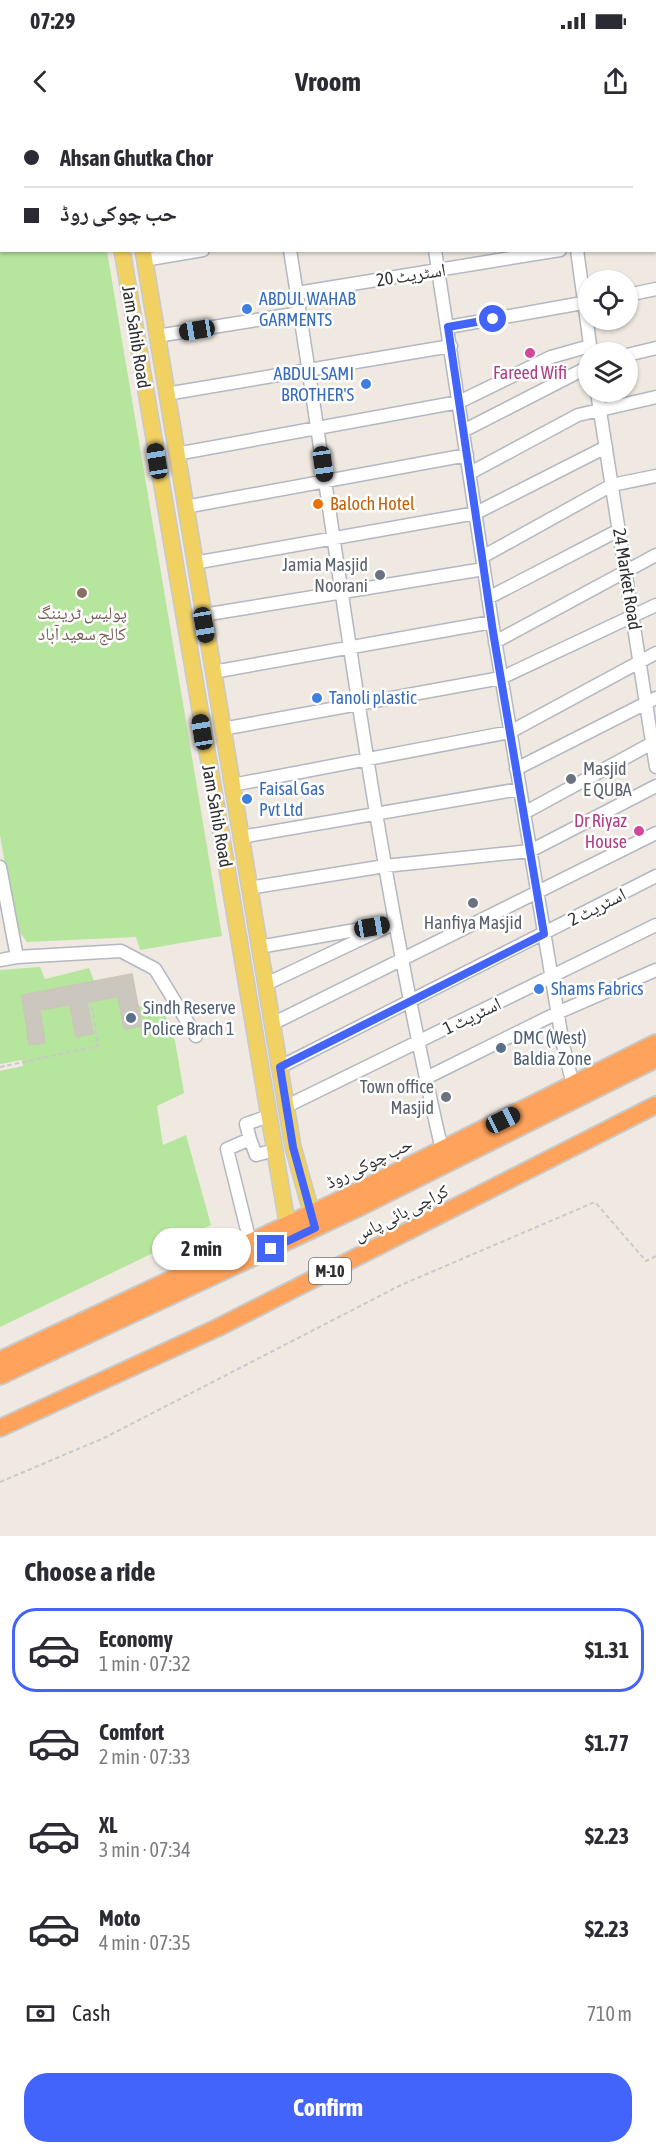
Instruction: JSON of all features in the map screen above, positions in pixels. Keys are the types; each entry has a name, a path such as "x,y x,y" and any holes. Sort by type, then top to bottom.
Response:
{"highway":[{"name":"حب چوکی روڈ","path":"314,1221 442,1150 656,1043"},
{"name":"حب چوکی روڈ","path":"0,1376 289,1232 656,1059"},
{"name":"کراچی بائی پاس","path":"0,1428 218,1328 656,1106"},
{"name":"حب چوکی روڈ","path":"0,1360 250,1242 289,1232"}],"main road":[{"name":"Jam Sahib Road","path":"122,252 289,1232"},
{"name":"Jam Sahib Road","path":"143,255 293,1147 314,1221"},
{"path":"274,1150 293,1147"}],"street":[{"path":"143,255 179,252"},
{"path":"290,252 376,813 395,923 442,1150"},
{"path":"435,252 495,642 557,1013 573,1085"},
{"name":"اسٹریٹ 20","path":"297,292 548,252"},
{"path":"577,252 580,270"},
{"path":"638,293 656,289"},
{"path":"448,327 578,304"},
{"path":"157,336 300,313"},
{"path":"166,394 451,346"},
{"path":"638,353 656,348"},
{"path":"176,454 459,402 551,357 578,352"},
{"path":"463,431 578,372"},
{"path":"470,473 578,415 656,397"},
{"name":"24 Market Road","path":"599,402 640,662 651,701 656,767"},
{"path":"194,563 476,513 606,447"},
{"path":"185,507 467,455"},
{"path":"203,615 341,593 483,563 612,485 656,476"},
{"path":"488,598 619,530"},
{"path":"495,642 656,555"},
{"path":"222,729 501,678 656,605"},
{"path":"213,672 492,622"},
{"path":"232,785 510,732 656,653"},
{"path":"516,769 651,701"},
{"path":"524,813 654,742"},
{"path":"249,888 386,866 530,851 656,786"},
{"path":"241,837 520,789"},
{"path":"272,1023 656,833"},
{"path":"0,867 17,957"},
{"name":"اسٹریٹ 2","path":"280,1067 656,876"},
{"path":"259,947 395,923"},
{"path":"266,984 395,923"},
{"name":"اسٹریٹ 1","path":"287,1106 656,925"},
{"path":"0,960 120,951 155,969 196,1036"},
{"path":"426,1077 557,1013 656,970"},
{"path":"269,1116 246,1124 256,1155 274,1150"},
{"path":"250,1139 227,1149 250,1242"}],"path":[{"path":"0,1067 98,1046 91,1001"},
{"path":"0,1482 104,1438 401,1285 595,1202 646,1261 656,1256"}],"green space":[{"path":"0,252 107,252 222,936 140,950 136,937 27,942 16,927 0,835"},
{"path":"40,967 45,979 89,968 94,981 23,995 30,1045 45,1042 40,1010 70,1005 76,1037 93,1034 87,1002 118,997 138,1006 163,1009 175,1041 184,1093 157,1106 163,1145 186,1135 211,1225 0,1327 0,1071 23,1066 22,1060 0,1064 0,970"}],"building":[{"name":"Sindh Reserve Police Brach 1","path":"132,974 142,1026 124,1029 118,997 87,1002 93,1034 76,1037 70,1005 40,1010 45,1043 29,1045 22,995"}],"place":[{"name":"ABDUL WAHAB GARMENTS","path":"247,309"},
{"name":"Fareed Wifi","path":"530,353"},
{"name":"ABDUL SAMI BROTHER'S","path":"366,384"},
{"name":"Baloch Hotel","path":"318,504"},
{"name":"Jamia Masjid Noorani","path":"380,575"},
{"name":"پولیس ٹریننگ کالج سعید آباد","path":"82,593"},
{"name":"Tanoli plastic","path":"317,698"},
{"name":"Masjid E QUBA","path":"571,779"},
{"name":"Faisal Gas Pvt Ltd","path":"247,799"},
{"name":"Dr Riyaz House","path":"639,831"},
{"name":"Hanfiya Masjid","path":"473,903"},
{"name":"Shams Fabrics","path":"539,989"},
{"name":"Sindh Reserve Police Brach 1","path":"131,1018"},
{"name":"DMC (West) Baldia Zone","path":"501,1048"},
{"name":"Town office Masjid","path":"446,1097"}],"route":[{"path":"271,1249 315,1228 293,1147 280,1067 544,934 493,632 448,327 493,319"}]}
